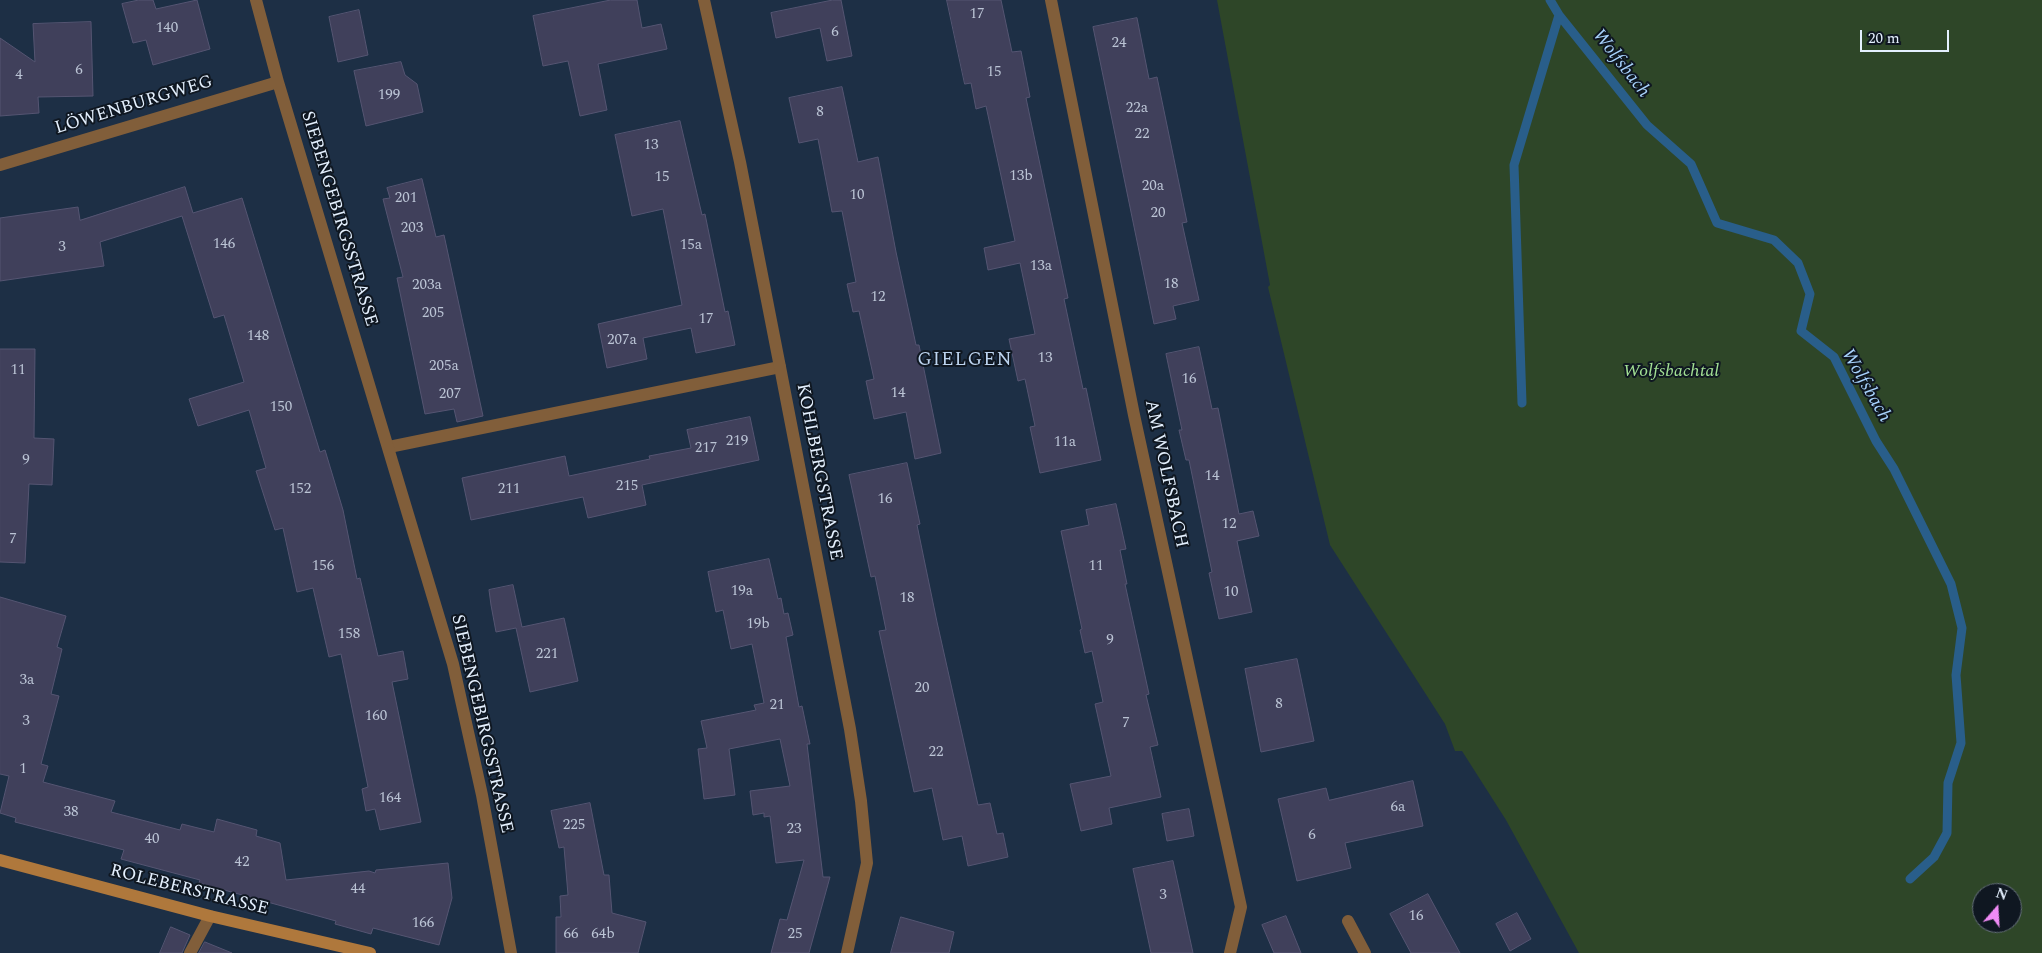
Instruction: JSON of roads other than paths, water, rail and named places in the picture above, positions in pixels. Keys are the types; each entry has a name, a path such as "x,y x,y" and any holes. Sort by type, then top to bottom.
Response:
{"main road":[{"name":"ROLEBERSTRASSE","path":"0,860 210,916 370,953"}],"street":[{"name":"SIEBENGEBIRGSSTRASSE","path":"256,0 278,82 453,664 482,796 511,953"},
{"name":"KOHLBERGSTRASSE","path":"704,0 740,162 850,729 861,801 867,863 847,953"},
{"name":"AM WOLFSBACH","path":"1050,0 1134,415 1241,906 1230,953"},
{"name":"LÖWENBURGWEG","path":"0,165 278,82"},
{"path":"389,447 780,367"},
{"path":"190,953 210,916"},
{"path":"1348,921 1365,953"}],"waterway":[{"name":"Wolfsbach","path":"1550,0 1559,15 1647,125 1691,164 1717,223 1774,240 1798,263 1810,294 1801,331 1834,357 1876,441 1894,469 1951,584 1962,628 1956,675 1961,743 1948,783 1947,833 1934,857 1910,879"},
{"path":"1522,403 1514,165 1559,15"}],"district":[{"name":"GIELGEN","path":"965,361"}],"park label":[{"name":"Wolfsbachtal","path":"1671,372"}]}
